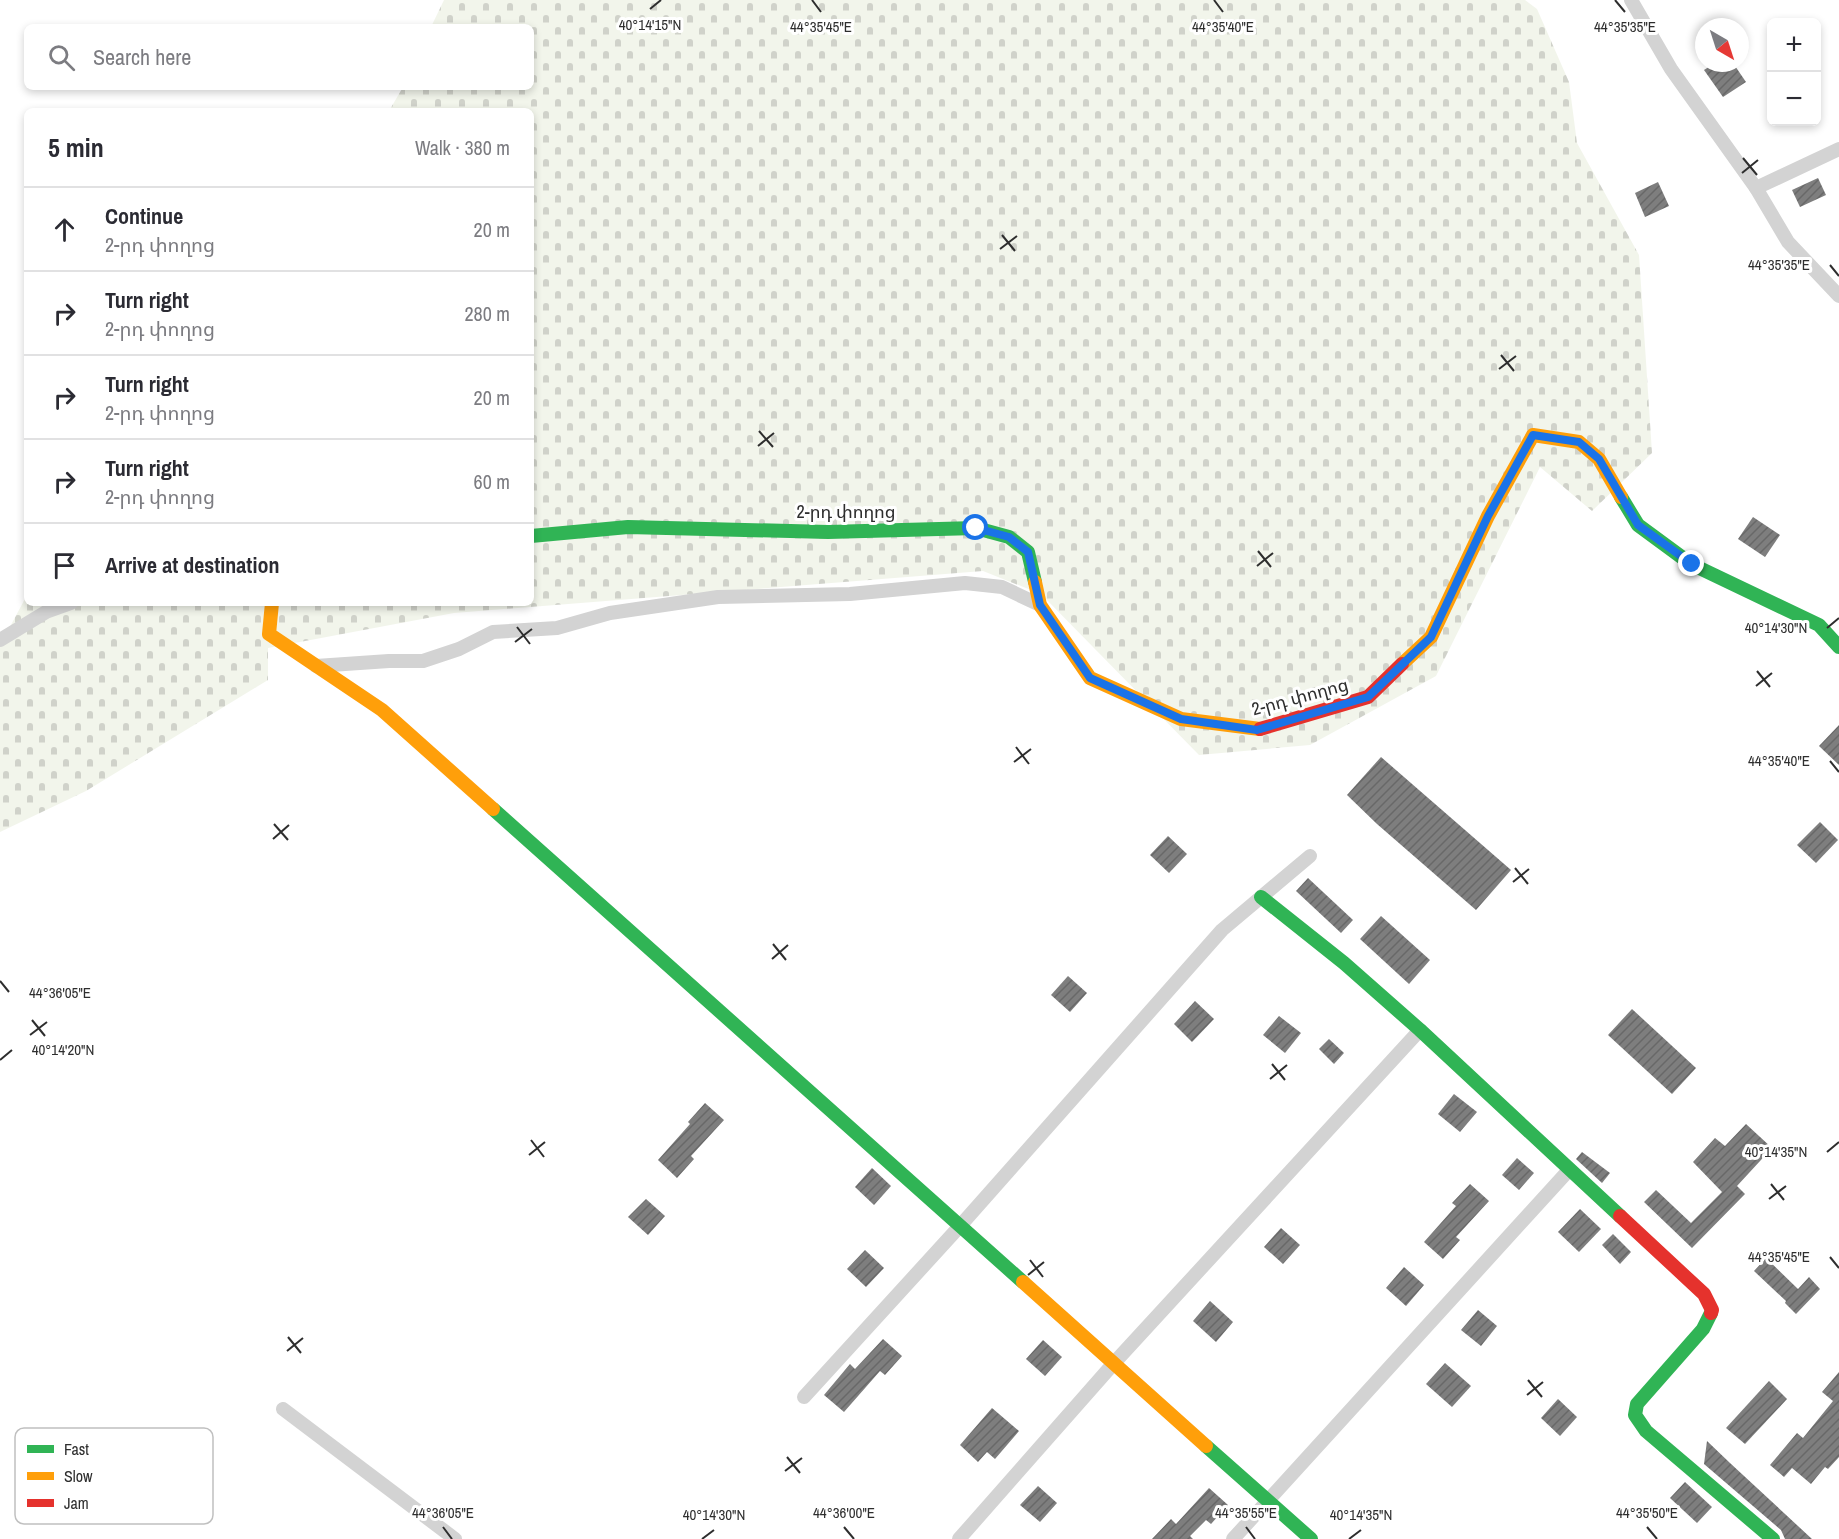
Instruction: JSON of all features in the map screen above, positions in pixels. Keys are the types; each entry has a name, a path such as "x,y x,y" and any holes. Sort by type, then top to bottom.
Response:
{"street":[{"path":"1631,0 1671,69 1756,188 1788,242 1839,296"},
{"path":"1756,188 1839,149"},
{"name":"2-րդ փողոց","path":"534,536 628,527 828,532 976,528 1009,537 1028,552 1040,605 1090,678 1181,719 1257,730 1368,697 1431,637 1488,516 1533,435 1579,442 1599,459 1638,525 1692,564 1819,626 1839,647"},
{"path":"316,666 389,661 423,662 459,649 493,632 557,628 610,613 718,597 850,594 965,584 1002,587 1040,605"},
{"path":"0,640 46,612 62,606"},
{"path":"272,606 269,634 382,710 1311,1539"},
{"path":"804,1397 960,1226 1222,930 1310,856"},
{"path":"1261,897 1344,963 1420,1030 1704,1294 1712,1310 1703,1329 1637,1404 1635,1415 1646,1431 1773,1539"},
{"path":"959,1539 1114,1363 1420,1030"},
{"path":"1233,1539 1569,1170"},
{"path":"283,1409 455,1539"}],"green space":[{"path":"444,0 1525,0 1537,9 1569,82 1577,143 1639,255 1652,453 1592,511 1540,467 1436,676 1310,745 1199,755 1041,594 983,571 454,613 268,648 268,680 86,791 0,832 0,641 4,638 24,601 24,606 534,606 534,108 391,108 401,90 534,90 534,24 432,24"}],"building":[{"path":"1705,72 1739,72 1746,82 1723,97"},
{"path":"1818,178 1826,195 1800,207 1792,190"},
{"path":"1658,182 1669,206 1645,217 1635,193"},
{"path":"1753,517 1780,535 1765,557 1738,539"},
{"path":"1839,725 1839,765 1819,746"},
{"path":"1381,757 1511,870 1476,910 1347,795"},
{"path":"1820,822 1838,840 1816,863 1797,845"},
{"path":"1168,836 1187,854 1169,873 1150,855"},
{"path":"1308,878 1353,920 1341,933 1296,891"},
{"path":"1381,916 1430,960 1409,984 1360,939"},
{"path":"1068,976 1087,993 1070,1012 1051,995"},
{"path":"1195,1001 1214,1019 1192,1042 1174,1024"},
{"path":"1632,1009 1696,1068 1672,1094 1608,1035"},
{"path":"1279,1016 1301,1033 1285,1053 1263,1035"},
{"path":"1329,1039 1344,1053 1334,1064 1319,1049"},
{"path":"1454,1094 1477,1112 1460,1132 1438,1114"},
{"path":"705,1103 724,1120 691,1156 694,1159 677,1178 658,1160"},
{"path":"1746,1124 1772,1148 1737,1186 1745,1194 1692,1248 1644,1202 1656,1190 1691,1223 1722,1192 1693,1162 1715,1138 1725,1146"},
{"path":"1582,1152 1610,1173 1602,1183 1576,1159"},
{"path":"1517,1158 1534,1173 1519,1190 1502,1175"},
{"path":"872,1168 891,1186 874,1205 855,1187"},
{"path":"1470,1184 1489,1201 1456,1237 1460,1240 1443,1259 1424,1242 1456,1206 1452,1203"},
{"path":"646,1199 665,1216 648,1235 628,1217"},
{"path":"1580,1209 1601,1229 1579,1252 1558,1232"},
{"path":"1281,1228 1300,1245 1283,1264 1264,1247"},
{"path":"1613,1234 1631,1252 1620,1264 1602,1245"},
{"path":"865,1250 884,1268 866,1287 847,1269"},
{"path":"1766,1258 1798,1289 1809,1277 1820,1289 1796,1314 1785,1303 1786,1301 1754,1271"},
{"path":"1404,1267 1424,1285 1406,1306 1386,1288"},
{"path":"1210,1301 1233,1322 1216,1342 1193,1321"},
{"path":"1478,1310 1497,1326 1481,1346 1461,1330"},
{"path":"883,1339 902,1356 885,1375 880,1371 844,1412 824,1395 850,1364 855,1369"},
{"path":"1043,1340 1062,1357 1045,1376 1026,1359"},
{"path":"1445,1363 1471,1386 1452,1407 1426,1384"},
{"path":"1839,1372 1839,1457 1828,1469 1825,1467 1811,1484 1792,1468 1784,1477 1770,1465 1797,1433 1803,1438 1833,1401 1822,1392"},
{"path":"1769,1381 1787,1399 1745,1444 1726,1428"},
{"path":"1558,1399 1577,1417 1560,1436 1541,1418"},
{"path":"992,1408 1019,1431 995,1459 987,1452 978,1462 960,1445"},
{"path":"1707,1441 1812,1539 1785,1539 1781,1530 1704,1464"},
{"path":"1685,1482 1712,1507 1697,1523 1670,1498"},
{"path":"1038,1486 1057,1503 1040,1522 1020,1505"},
{"path":"1209,1488 1228,1505 1211,1524 1206,1520 1190,1536 1193,1539 1152,1539 1171,1519 1176,1524"}],"traffic: fast":[{"path":"1621,497 1638,525 1691,564 1819,625 1839,647"},
{"path":"534,536 628,527 828,532 976,528 1009,537 1028,552 1035,582"},
{"path":"493,809 1023,1282"},
{"path":"1261,897 1344,963 1420,1030 1620,1216"},
{"path":"1711,1313 1703,1329 1637,1404 1635,1415 1646,1431 1773,1539"},
{"path":"1206,1446 1311,1539"}],"traffic: slow":[{"path":"1402,664 1431,637 1488,516 1533,435 1579,442 1599,459 1621,497"},
{"path":"1035,582 1040,605 1090,678 1181,719 1260,729"},
{"path":"272,606 269,634 382,710 493,809"},
{"path":"1023,1282 1206,1446"}],"traffic: jam":[{"path":"1260,729 1368,697 1402,664"},
{"path":"1620,1216 1704,1294 1712,1310 1711,1313"}],"route":[{"path":"976,528 1009,537 1028,552 1040,605 1090,678 1181,719 1257,730 1368,697 1431,637 1488,516 1533,435 1579,442 1599,459 1638,525 1692,564"}]}
